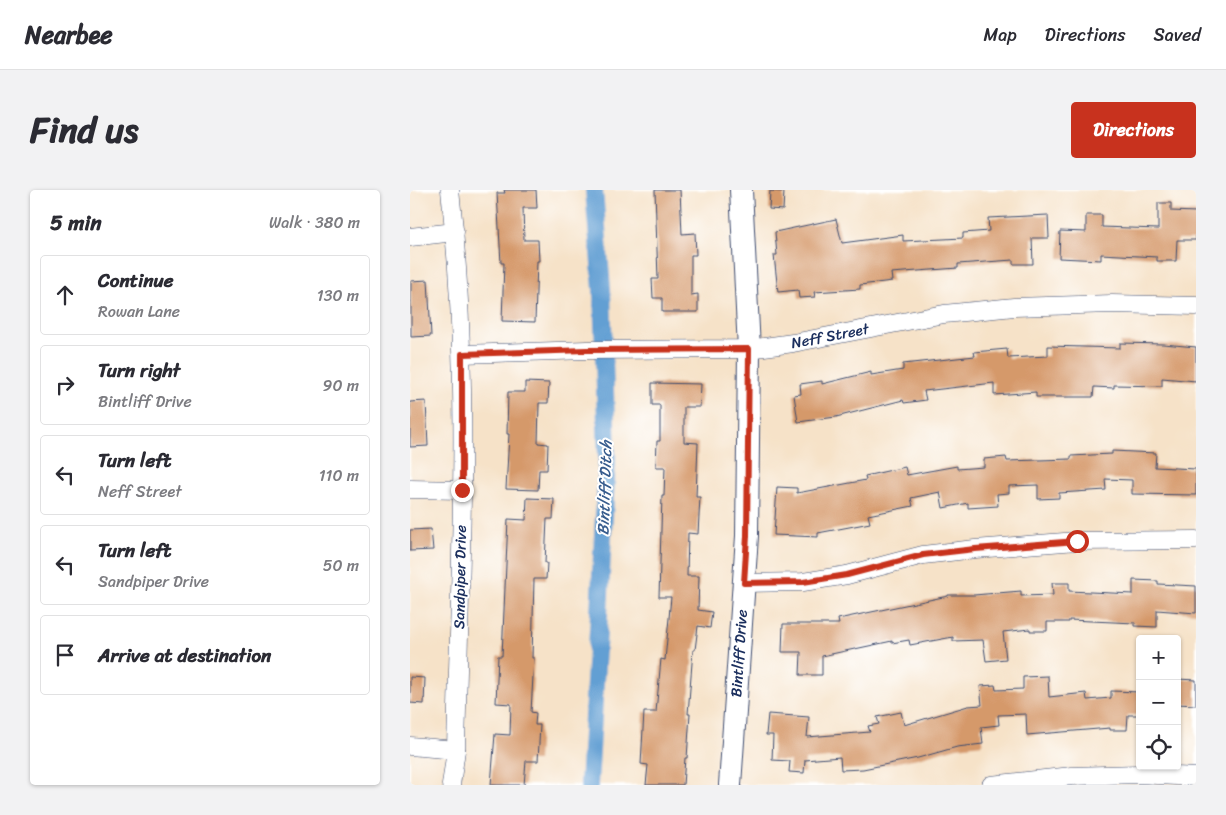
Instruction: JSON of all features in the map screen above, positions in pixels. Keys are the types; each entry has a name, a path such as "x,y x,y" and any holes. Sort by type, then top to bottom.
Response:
{"street":[{"name":"Sandpiper Drive","path":"450,190 455,232 462,354 462,490 456,750 451,785"},
{"name":"Bintliff Drive","path":"730,785 747,536 749,349 741,190"},
{"path":"410,237 455,232"},
{"name":"Neff Street","path":"462,354 587,350 749,349 793,343 954,313 1014,307 1112,304 1196,306"},
{"path":"410,490 462,490"},
{"path":"744,583 803,582 847,575 923,555 975,549 1077,541 1196,540"},
{"path":"410,746 456,750"},
{"path":"991,785 1072,776 1138,774 1196,777"}],"building":[{"path":"504,190 536,190 537,208 523,208 524,240 538,240 539,261 537,261 535,322 502,321 504,263 501,263 497,193 505,193"},
{"path":"655,190 680,190 682,234 695,233 696,255 691,255 691,295 698,294 698,312 662,312 662,298 653,298 652,279 658,279"},
{"path":"770,191 784,192 783,210 769,209"},
{"path":"1158,203 1171,203 1171,211 1196,212 1196,240 1177,240 1176,261 1157,261 1157,257 1101,254 1101,260 1059,258 1060,231 1086,232 1086,215 1102,215 1102,227 1158,229"},
{"path":"1048,215 1049,238 1032,238 1033,264 1013,264 1013,260 958,264 958,268 891,273 892,281 860,285 860,289 814,292 815,297 799,298 798,290 778,292 774,255 777,255 775,232 836,219 842,243 903,235 903,241 963,238 963,233 989,231 988,218"},
{"path":"428,280 431,336 411,337 411,281"},
{"path":"1120,343 1196,347 1196,381 1162,378 1162,386 1114,385 1114,388 1094,387 1093,397 1036,397 1036,392 994,395 994,383 924,391 926,400 904,403 903,400 836,417 798,422 794,395 801,394 800,384 822,381 822,384 871,372 871,375 903,370 903,364 975,356 974,352 1007,349 1008,358 1048,356 1048,346 1120,348"},
{"path":"525,382 549,383 548,403 539,403 538,443 548,444 547,470 539,470 538,490 506,489 509,434 507,434 508,392 525,392"},
{"path":"652,383 701,384 700,407 684,407 684,442 698,443 696,497 700,497 698,534 688,533 687,576 699,576 698,610 712,612 710,628 698,626 695,650 693,650 687,758 685,758 683,785 646,785 648,765 641,764 644,712 656,712 661,659 665,660 671,597 659,597 662,496 664,496 665,467 656,467 657,441 660,441 660,405 652,405"},
{"path":"426,401 428,446 410,447 410,402"},
{"path":"1112,451 1156,453 1155,467 1196,469 1196,495 1132,494 1132,480 1105,479 1106,490 1059,493 1059,498 1038,499 1038,485 1009,486 1009,493 997,494 998,506 968,508 968,503 943,508 940,492 911,498 913,506 868,515 870,523 818,533 818,537 774,535 777,487 797,488 797,493 866,480 865,476 905,467 907,475 957,466 957,469 984,467 984,459 1006,457 1007,461 1071,459 1071,456 1112,454"},
{"path":"527,498 554,499 553,519 547,519 546,579 534,579 532,658 534,658 531,712 536,713 535,725 540,725 538,761 526,761 524,785 491,785 495,734 510,735 511,704 496,703 498,656 502,656 508,519 526,520"},
{"path":"431,529 433,550 410,551 410,530"},
{"path":"1133,580 1158,581 1158,584 1196,586 1196,613 1157,610 1157,627 1135,626 1135,623 1069,620 1069,622 1047,622 1047,631 1030,631 1030,629 1003,632 1006,659 986,661 983,640 953,641 953,637 910,645 909,640 892,643 892,641 822,656 822,675 800,675 801,652 782,652 783,624 839,624 838,619 948,595 1021,591 1021,596 1053,595 1052,583 1069,583 1069,591 1133,594"},
{"path":"1048,676 1049,697 1086,693 1087,700 1111,698 1111,691 1136,692 1136,715 1128,715 1127,730 1110,730 1110,728 1027,735 1026,714 998,715 999,725 981,727 983,744 957,747 918,758 863,769 841,770 840,757 805,760 804,773 789,772 790,761 772,760 773,735 766,735 768,714 809,717 807,737 870,732 868,726 879,724 877,717 901,712 904,725 968,706 982,705 980,686 995,685 996,690 1023,689 1023,677"},
{"path":"410,677 425,678 424,704 410,703"},
{"path":"1181,679 1196,680 1196,705 1181,704"}],"waterway":[{"name":"Bintliff Ditch","path":"589,785 607,457 602,289 594,190"}],"route":[{"path":"462,490 462,354 587,350 749,349 747,536 744,583 803,582 847,575 923,555 1077,541"}]}
